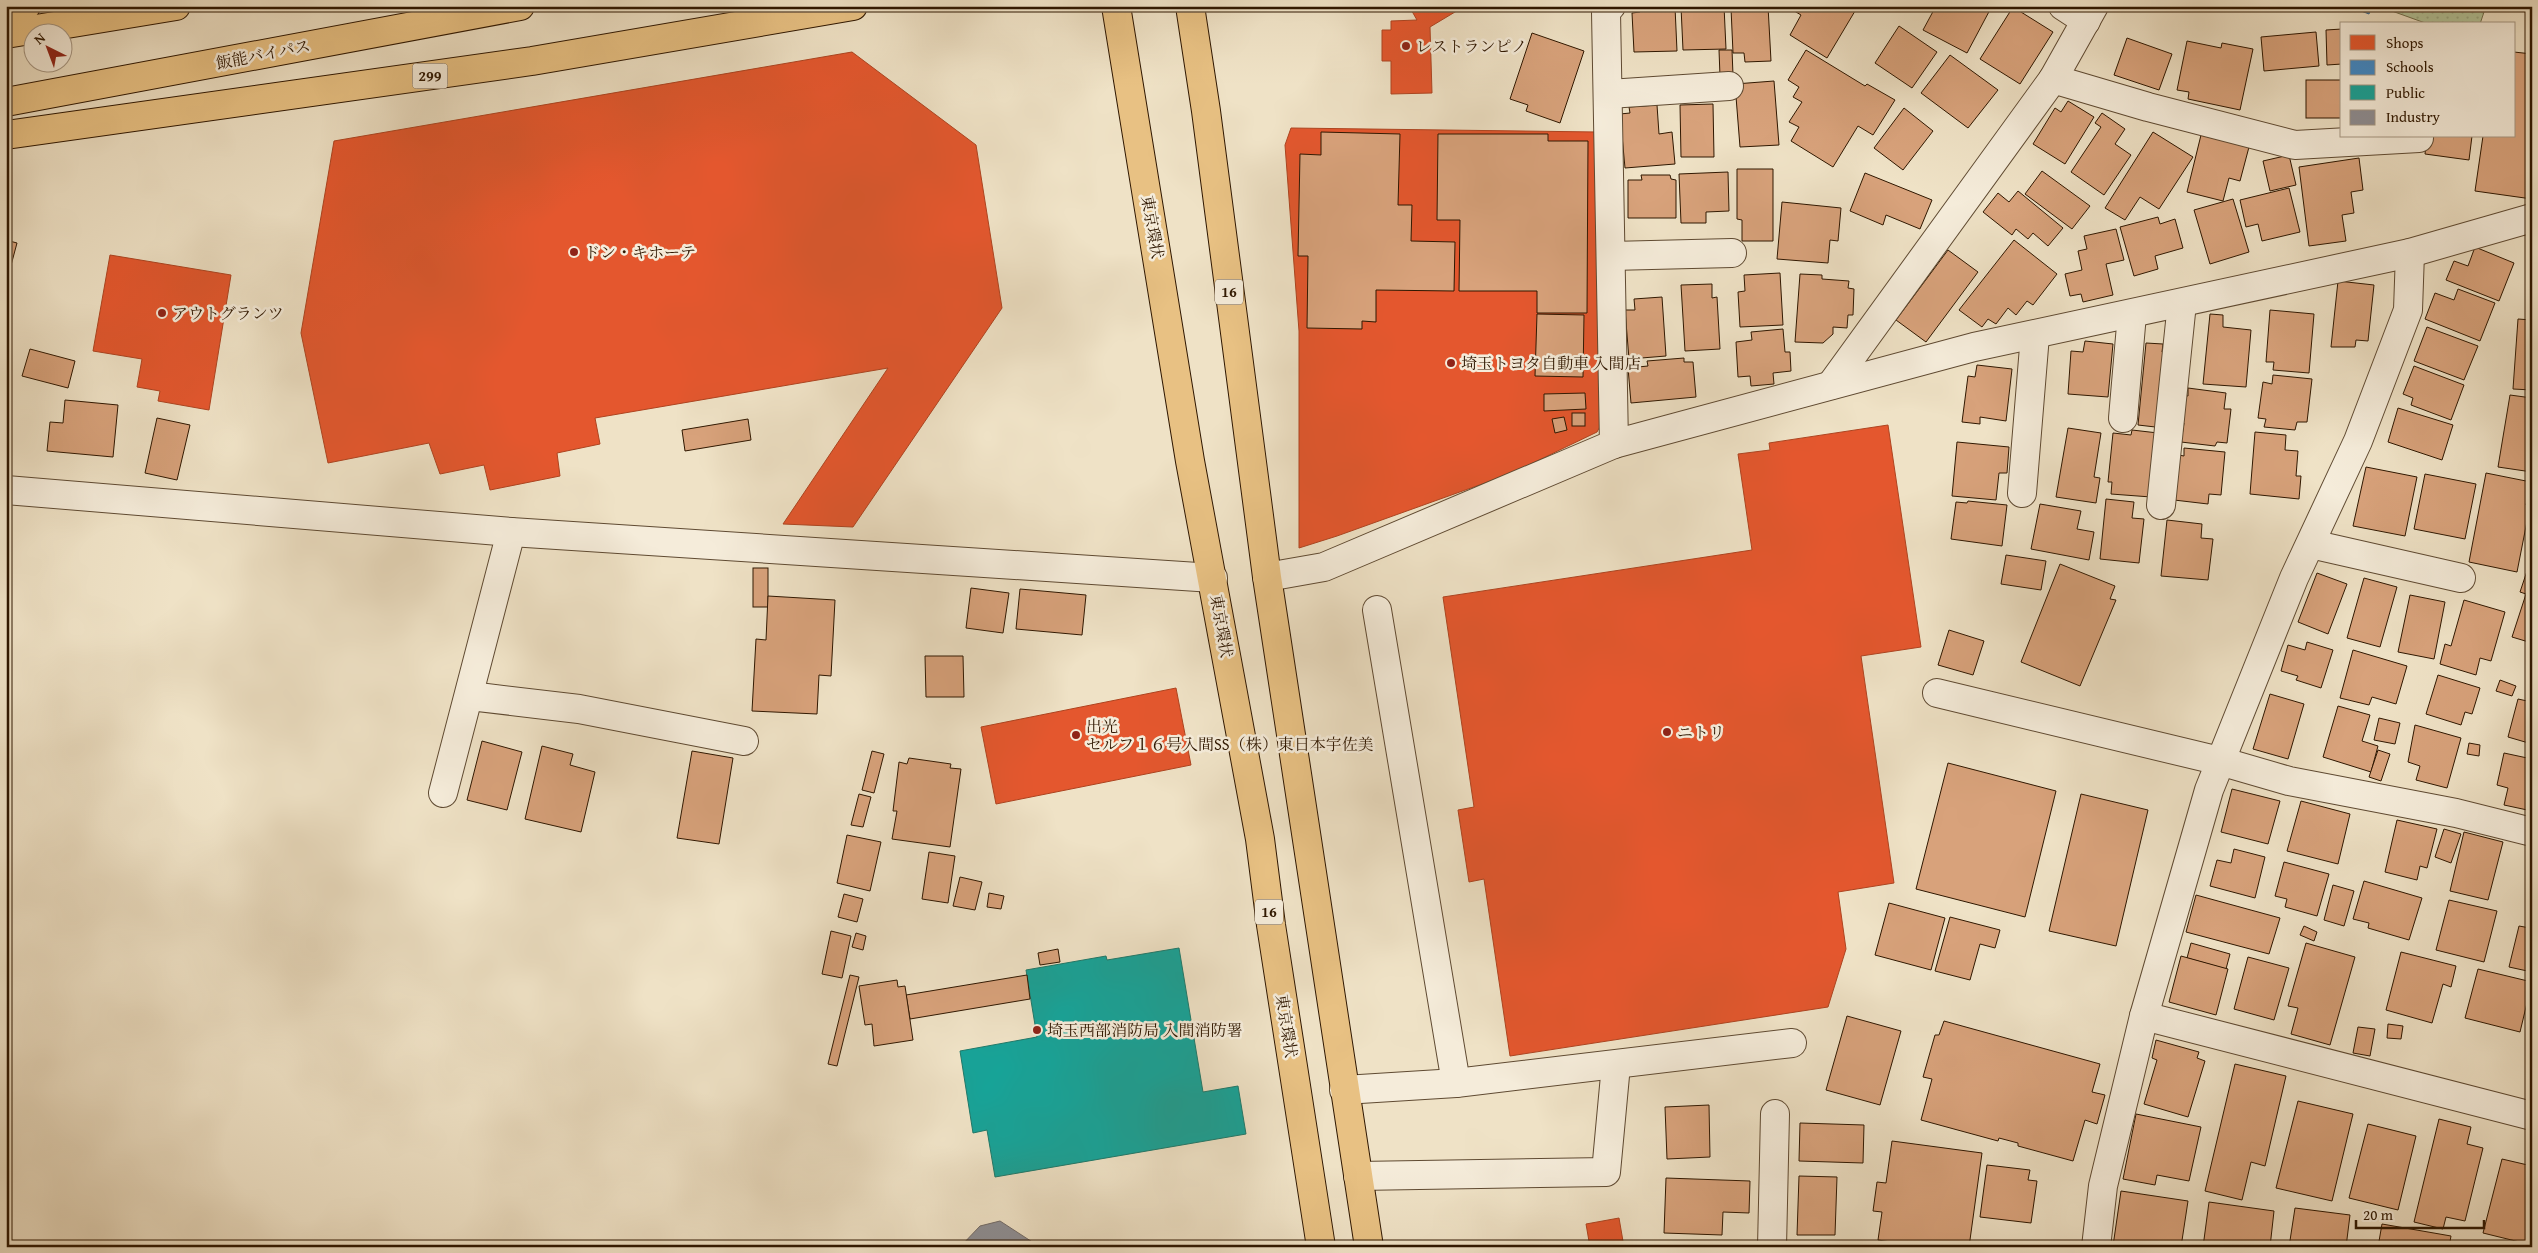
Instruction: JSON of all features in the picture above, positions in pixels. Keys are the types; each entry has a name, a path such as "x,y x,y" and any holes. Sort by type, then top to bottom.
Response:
{"highway":[{"path":"6,14 26,6"},
{"path":"6,34 176,6"},
{"name":"飯能バイパス","path":"6,102 520,6"},
{"name":"299","path":"6,136 532,61 852,6"},
{"name":"東京環状","path":"1116,6 1190,462 1213,578 1258,830 1321,1247"},
{"name":"16","path":"1190,6 1206,112 1267,577 1369,1247"}],"street":[{"path":"1610,6 1606,12 1614,444"},
{"path":"1831,385 2053,79 2090,14 2063,6"},
{"path":"2053,79 2295,145 2419,138"},
{"path":"1609,94 1729,86"},
{"path":"1267,577 1324,567 1614,444 1974,347 2410,253 2532,218"},
{"path":"1611,256 1732,253"},
{"path":"2096,1247 2103,1186 2144,1016 2220,761 2233,735 2294,578 2358,441 2408,310 2410,253"},
{"path":"2161,505 2182,303"},
{"path":"2123,418 2132,314"},
{"path":"2022,493 2035,335"},
{"path":"6,490 511,532 1213,578"},
{"path":"443,793 470,696 511,532"},
{"path":"2311,544 2461,578"},
{"path":"1377,610 1456,1083"},
{"path":"1937,693 2220,761 2289,781 2456,813 2532,832"},
{"path":"470,696 579,709 744,741"},
{"path":"2144,1016 2532,1116"},
{"path":"1344,1090 1456,1083 1792,1043"},
{"path":"1358,1176 1606,1172 1616,1065"},
{"path":"1772,1247 1775,1114"}],"green space":[{"path":"2378,6 2486,6 2481,22 2422,22"}],"building: Shops":[{"name":"レストランピノ","path":"1409,6 1465,6 1430,27 1432,93 1391,94 1391,61 1382,61 1382,30 1391,30 1391,21 1417,20"},
{"path":"852,52 976,145 1002,308 853,527 783,524 888,368 595,418 600,444 557,453 560,476 490,490 484,465 440,474 429,443 328,463 301,333 334,141"},
{"name":"埼玉トヨタ自動車 入間店","path":"1291,128 1597,132 1603,421 1597,432 1510,474 1299,548 1299,331 1285,145"},
{"name":"アウトグランツ","path":"110,255 231,275 209,410 158,401 160,391 137,387 142,359 93,351"},
{"name":"ニトリ","path":"1888,425 1921,647 1861,656 1894,883 1838,892 1846,949 1828,1007 1510,1056 1484,879 1469,882 1458,810 1474,807 1443,597 1752,550 1738,454 1770,450 1769,443"},
{"path":"1176,688 1191,765 996,804 981,727"},
{"path":"1619,1218 1624,1247 1590,1247 1586,1224"}],"building: Schools":[{"path":"2348,6 2372,6 2369,14"}],"building: Public":[{"path":"1179,948 1203,1092 1238,1086 1246,1134 995,1177 987,1130 973,1133 960,1051 1037,1037 1026,970 1106,956 1107,960"}],"building: Industry":[{"path":"1000,1221 1040,1247 960,1247 980,1226"}],"building: Other":[{"path":"1724,6 1726,49 1683,50 1681,7"},
{"path":"1768,6 1771,61 1745,62 1744,53 1733,53 1731,8"},
{"path":"1786,6 1858,6 1827,58 1790,35 1801,15"},
{"path":"1936,6 1992,6 1967,53 1923,30"},
{"path":"1675,7 1677,51 1634,52 1632,13 1640,12 1640,9"},
{"path":"2013,7 2053,32 2020,84 1980,59"},
{"path":"1899,26 1937,52 1912,88 1875,63"},
{"path":"2340,29 2340,64 2327,65 2326,30"},
{"path":"2316,32 2319,66 2264,71 2261,37"},
{"path":"1532,33 1584,51 1560,123 1526,111 1528,105 1510,99"},
{"path":"2127,38 2172,54 2159,90 2114,75"},
{"path":"2187,41 2221,48 2222,43 2253,49 2240,110 2188,99 2189,92 2177,90"},
{"path":"1719,50 1732,50 1733,75 1720,76"},
{"path":"1806,50 1865,86 1867,84 1895,100 1873,135 1858,126 1833,167 1791,141 1799,127 1789,122 1802,102 1793,97 1799,87 1788,80"},
{"path":"2516,52 2532,54 2532,199 2475,191 2483,138 2516,138"},
{"path":"1950,55 1998,90 1968,128 1921,93"},
{"path":"2306,80 2340,80 2340,118 2306,118"},
{"path":"1774,81 1779,145 1740,147 1735,84"},
{"path":"2068,101 2094,117 2065,164 2033,144 2055,108 2061,112"},
{"path":"1713,104 1714,157 1681,157 1680,105"},
{"path":"1657,105 1659,134 1672,132 1675,164 1625,168 1620,114 1630,113 1629,107"},
{"path":"1904,108 1933,131 1903,170 1874,148"},
{"path":"2102,113 2125,129 2115,144 2131,155 2104,195 2071,172 2101,127 2095,123"},
{"path":"1321,132 1400,134 1398,205 1412,205 1411,241 1455,242 1454,291 1376,290 1376,322 1362,321 1362,329 1307,328 1308,256 1298,256 1300,154 1321,155"},
{"path":"2153,132 2193,157 2159,209 2140,197 2125,220 2105,208"},
{"path":"1438,134 1548,134 1548,141 1588,141 1587,313 1537,313 1537,291 1459,291 1460,220 1437,220"},
{"path":"2201,135 2249,147 2240,181 2229,178 2223,201 2187,192"},
{"path":"2427,138 2472,138 2469,160 2425,154"},
{"path":"2289,155 2296,185 2270,191 2263,161"},
{"path":"2359,158 2363,190 2351,192 2354,213 2342,215 2346,241 2309,246 2299,167"},
{"path":"1737,169 1773,169 1773,241 1742,241 1742,220 1737,219"},
{"path":"2042,171 2090,206 2072,229 2025,194"},
{"path":"1728,172 1729,211 1706,212 1706,223 1681,223 1679,174"},
{"path":"1865,173 1932,200 1920,229 1886,215 1883,225 1850,211"},
{"path":"1641,175 1670,175 1671,179 1676,180 1676,218 1628,218 1628,180 1642,180"},
{"path":"2289,188 2300,232 2262,241 2258,224 2246,227 2240,200"},
{"path":"2018,191 2063,228 2048,246 2033,233 2028,239 2016,229 2012,235 1983,212 1998,193 2009,202"},
{"path":"2233,199 2249,252 2210,264 2194,210"},
{"path":"1782,202 1841,208 1838,241 1830,240 1828,263 1777,259"},
{"path":"2158,217 2160,224 2175,219 2183,248 2155,256 2158,269 2134,276 2120,227"},
{"path":"2116,229 2124,260 2106,264 2113,295 2083,302 2081,294 2070,296 2065,274 2082,270 2078,251 2087,249 2084,236"},
{"path":"6,240 17,243 6,284"},
{"path":"2014,240 2057,274 2033,305 2027,301 2016,315 2008,308 1996,324 1988,319 1982,327 1959,310"},
{"path":"2475,247 2514,263 2499,301 2446,280 2454,261 2468,266"},
{"path":"1948,250 1978,272 1926,342 1896,320"},
{"path":"1780,273 1783,325 1740,327 1738,292 1745,291 1744,275"},
{"path":"1800,274 1822,275 1822,279 1849,281 1848,288 1854,289 1853,315 1848,315 1847,328 1833,327 1833,334 1823,343 1795,342"},
{"path":"2338,281 2374,285 2368,341 2356,340 2355,347 2331,347"},
{"path":"1712,284 1712,298 1717,297 1720,349 1685,351 1681,285"},
{"path":"2458,289 2495,303 2480,341 2425,319 2435,293 2454,300"},
{"path":"1662,297 1666,356 1629,359 1625,310 1635,310 1634,299"},
{"path":"2270,310 2314,314 2309,373 2273,370 2274,362 2266,362"},
{"path":"1537,314 1584,315 1583,377 1535,376"},
{"path":"2210,314 2223,315 2223,327 2251,330 2246,387 2203,384"},
{"path":"2518,319 2532,320 2532,390 2513,389"},
{"path":"2427,327 2478,346 2464,380 2414,361"},
{"path":"1783,329 1785,352 1790,352 1791,371 1773,373 1774,384 1751,386 1750,376 1738,377 1736,342 1752,340 1751,332"},
{"path":"2085,341 2113,344 2108,397 2068,394 2071,351 2083,352"},
{"path":"2146,343 2163,344 2162,352 2171,352 2164,428 2138,425"},
{"path":"30,349 75,361 68,388 22,376"},
{"path":"1684,358 1684,362 1693,362 1696,397 1631,403 1628,368 1648,366 1647,361"},
{"path":"1977,365 2012,369 2006,421 1980,417 1980,424 1962,422 1968,376 1975,377"},
{"path":"2414,366 2464,385 2451,420 2411,405 2413,398 2403,394"},
{"path":"2273,375 2312,379 2307,422 2297,422 2295,430 2264,427 2266,419 2258,418 2263,382 2272,384"},
{"path":"2188,388 2226,393 2224,409 2231,409 2227,443 2217,442 2215,446 2181,442 2184,423 2179,423 2182,395 2188,396"},
{"path":"1585,393 1586,409 1544,411 1544,394"},
{"path":"2510,395 2532,398 2532,472 2498,467"},
{"path":"65,400 118,405 113,457 47,451 50,422 63,423"},
{"path":"2398,408 2453,425 2442,460 2388,442"},
{"path":"1572,413 1585,413 1585,426 1572,426"},
{"path":"1564,417 1567,430 1555,433 1552,419"},
{"path":"157,418 190,425 177,480 145,473"},
{"path":"748,419 751,440 685,451 682,430"},
{"path":"2068,428 2101,433 2094,477 2100,478 2096,503 2056,497"},
{"path":"2132,430 2158,433 2151,497 2111,494 2112,482 2108,482 2113,433 2131,435"},
{"path":"2255,432 2286,435 2285,450 2298,451 2296,476 2301,476 2299,499 2250,494"},
{"path":"1957,442 2009,447 2007,473 1999,473 1996,500 1952,496"},
{"path":"2184,448 2225,452 2221,495 2209,494 2208,504 2174,500 2173,454 2184,456"},
{"path":"2366,467 2417,477 2405,536 2353,526"},
{"path":"2486,473 2531,482 2526,505 2530,506 2517,572 2469,562"},
{"path":"2425,474 2476,484 2465,539 2414,529"},
{"path":"2106,499 2134,502 2132,518 2144,519 2139,563 2100,559"},
{"path":"1968,501 2007,505 2002,546 1951,539 1956,502 1967,503"},
{"path":"2040,504 2081,511 2077,529 2094,532 2089,560 2031,549"},
{"path":"2167,520 2202,524 2201,538 2213,539 2208,580 2161,576"},
{"path":"2006,555 2046,561 2041,590 2001,584"},
{"path":"2532,556 2532,643 2512,637 2526,594 2520,592"},
{"path":"2060,564 2115,586 2110,599 2116,600 2080,686 2021,662"},
{"path":"753,568 768,568 768,607 753,607"},
{"path":"2317,573 2347,584 2328,634 2298,622"},
{"path":"2364,578 2397,587 2380,647 2347,638"},
{"path":"971,588 1009,593 1003,633 966,628"},
{"path":"1020,589 1086,595 1082,635 1016,629"},
{"path":"2410,595 2445,602 2434,659 2398,652"},
{"path":"768,596 835,600 831,676 819,675 817,714 752,711 756,639 766,640"},
{"path":"2464,600 2505,612 2491,661 2480,658 2476,675 2440,664 2445,644 2451,646"},
{"path":"1949,630 1984,641 1973,675 1938,665"},
{"path":"2307,642 2333,650 2321,688 2296,680 2298,676 2281,671 2288,645 2305,650"},
{"path":"2353,650 2407,666 2396,704 2372,697 2369,705 2340,698"},
{"path":"925,656 963,656 964,697 926,697"},
{"path":"2438,675 2480,688 2472,714 2465,712 2461,725 2426,714"},
{"path":"2500,680 2516,686 2512,696 2496,691"},
{"path":"2270,694 2304,704 2288,759 2253,749"},
{"path":"2518,699 2532,702 2532,744 2508,737"},
{"path":"2338,706 2370,715 2362,741 2378,746 2371,772 2323,757"},
{"path":"2379,718 2400,723 2395,744 2374,740"},
{"path":"2415,725 2461,738 2447,788 2416,780 2420,766 2408,762"},
{"path":"482,741 522,752 507,810 467,800"},
{"path":"2469,743 2480,745 2479,756 2467,754"},
{"path":"542,746 573,754 570,765 595,772 581,832 525,819"},
{"path":"2378,750 2390,754 2381,781 2369,777"},
{"path":"692,751 733,758 719,844 677,838"},
{"path":"872,751 884,754 874,793 862,790"},
{"path":"2504,753 2532,759 2532,811 2504,805 2508,788 2497,785"},
{"path":"909,758 951,764 950,768 961,769 950,847 892,839 897,811 893,811 899,762 907,764"},
{"path":"1948,763 2056,791 2025,917 1916,889"},
{"path":"2232,789 2280,801 2268,844 2221,832"},
{"path":"859,794 871,797 863,827 851,825"},
{"path":"2081,794 2148,810 2116,946 2049,931"},
{"path":"2301,801 2350,814 2338,864 2287,851"},
{"path":"2397,820 2437,829 2427,868 2420,866 2417,880 2385,872"},
{"path":"2444,829 2461,834 2451,863 2435,857"},
{"path":"2464,832 2503,842 2488,900 2450,891"},
{"path":"847,835 881,842 870,891 837,883"},
{"path":"2234,849 2265,857 2255,898 2210,886 2217,860 2231,863"},
{"path":"929,852 955,856 948,903 922,899"},
{"path":"2284,862 2329,874 2317,916 2285,907 2287,899 2275,896"},
{"path":"960,877 982,882 975,910 953,906"},
{"path":"2364,881 2422,898 2409,940 2368,928 2369,923 2353,919"},
{"path":"2333,885 2354,891 2344,926 2324,920"},
{"path":"989,893 1004,896 1001,909 987,907"},
{"path":"844,894 863,899 857,922 838,917"},
{"path":"2196,895 2280,918 2269,954 2186,932"},
{"path":"2449,900 2497,911 2484,962 2436,950"},
{"path":"1889,903 1945,918 1931,970 1875,955"},
{"path":"1950,917 2000,930 1995,948 1980,944 1970,980 1935,971"},
{"path":"2531,921 2532,972 2509,967 2519,926 2530,928"},
{"path":"2304,926 2317,932 2314,941 2300,935"},
{"path":"831,931 851,936 842,978 822,974"},
{"path":"856,933 866,936 863,950 852,947"},
{"path":"2191,943 2230,954 2226,969 2187,958"},
{"path":"2306,943 2355,957 2330,1045 2291,1034 2298,1008 2288,1006"},
{"path":"1058,949 1060,962 1040,965 1038,953"},
{"path":"2401,952 2456,966 2451,987 2443,984 2432,1023 2386,1010"},
{"path":"2181,956 2228,969 2216,1015 2169,1002"},
{"path":"2248,957 2289,968 2274,1020 2234,1009"},
{"path":"2478,969 2532,982 2520,1032 2465,1018"},
{"path":"850,975 859,977 837,1066 828,1064"},
{"path":"1027,975 1030,999 910,1019 906,995"},
{"path":"897,980 898,987 905,986 913,1040 874,1046 872,1024 865,1025 859,986"},
{"path":"1847,1016 1901,1031 1880,1105 1826,1090"},
{"path":"1944,1021 2100,1064 2092,1092 2105,1095 2097,1124 2085,1120 2073,1161 2018,1146 2018,1143 1999,1138 1998,1141 1921,1120 1932,1079 1923,1077 1935,1035 1939,1035"},
{"path":"2388,1024 2403,1026 2401,1039 2387,1038"},
{"path":"2358,1027 2375,1029 2370,1056 2353,1053"},
{"path":"2156,1040 2199,1052 2197,1058 2205,1061 2188,1117 2144,1104 2157,1060 2152,1058"},
{"path":"2235,1064 2286,1076 2265,1166 2251,1162 2242,1200 2205,1191"},
{"path":"2298,1101 2353,1114 2332,1201 2276,1188"},
{"path":"1709,1105 1710,1157 1667,1159 1665,1107"},
{"path":"2136,1114 2201,1127 2189,1181 2157,1175 2155,1185 2123,1179"},
{"path":"2439,1119 2471,1127 2467,1144 2483,1148 2465,1221 2446,1217 2443,1229 2414,1222"},
{"path":"1800,1123 1864,1125 1863,1163 1799,1161"},
{"path":"2368,1124 2416,1136 2398,1210 2349,1198"},
{"path":"1892,1141 1982,1153 1969,1247 1923,1247 1878,1240 1882,1212 1873,1211 1877,1182 1886,1183"},
{"path":"2502,1159 2532,1166 2532,1245 2483,1233"},
{"path":"1987,1165 2030,1170 2028,1180 2037,1181 2031,1223 1980,1217"},
{"path":"1799,1176 1837,1177 1835,1235 1797,1235"},
{"path":"1666,1178 1750,1181 1749,1213 1723,1212 1722,1235 1664,1233"},
{"path":"2121,1191 2188,1201 2181,1247 2113,1246"},
{"path":"2209,1202 2274,1211 2270,1247 2203,1247"},
{"path":"2295,1208 2350,1215 2346,1247 2289,1247"},
{"path":"2382,1224 2451,1236 2449,1247 2378,1247"},
{"path":"1707,1245 1707,1247 1659,1247 1659,1246"}],"place":[{"name":"レストランピノ","path":"1406,46"},
{"name":"ドン・キホーテ","path":"574,252"},
{"name":"アウトグランツ","path":"162,313"},
{"name":"埼玉トヨタ自動車 入間店","path":"1451,363"},
{"name":"ニトリ","path":"1667,732"},
{"name":"出光 セルフ１６号入間SS（株）東日本宇佐美","path":"1076,735"},
{"name":"埼玉西部消防局 入間消防署","path":"1037,1030"}]}
